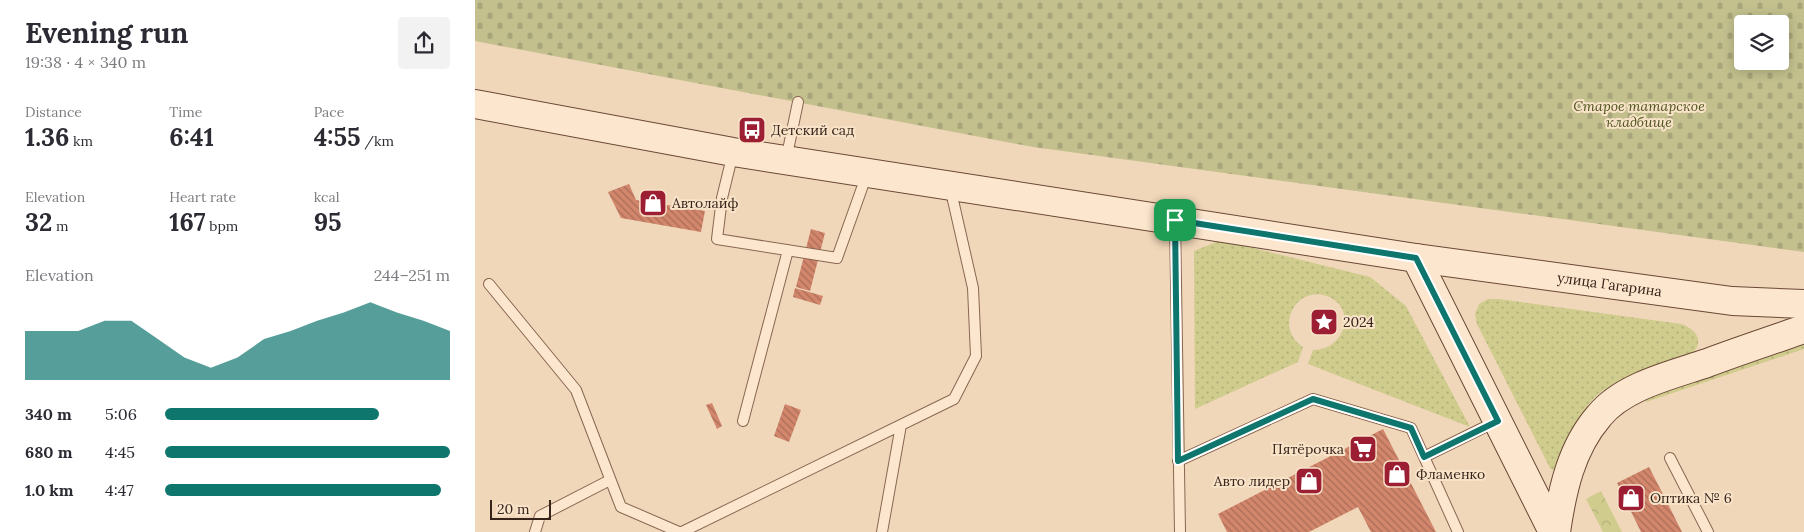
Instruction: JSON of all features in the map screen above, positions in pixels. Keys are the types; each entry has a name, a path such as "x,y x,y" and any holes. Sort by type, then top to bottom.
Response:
{"main road":[{"name":"улица Гагарина","path":"475,104 786,161 1416,258 1732,301 1804,304"},
{"path":"1416,258 1554,532"},
{"path":"1554,532 1562,494 1576,453 1599,415 1617,399 1649,383 1804,329"}],"lane":[{"path":"786,161 798,102"},
{"path":"733,152 722,198 717,239 837,258 867,173"},
{"path":"489,284 576,390 621,507 681,532 954,399 976,356 973,288 950,186"},
{"path":"1175,220 1180,532"},
{"path":"743,421 788,250"},
{"path":"1178,461 1313,399 1411,428 1458,532"},
{"path":"1424,457 1498,421"},
{"path":"882,532 901,425"},
{"path":"1670,458 1708,532"},
{"path":"535,532 541,516 610,480"}],"green space":[{"name":"Старое татарское кладбище","path":"475,0 1804,0 1804,252 1033,147 475,41"},
{"path":"1221,240 1370,277 1406,306 1470,427 1308,364 1313,350 1324,348 1333,343 1340,336 1344,328 1345,318 1337,302 1327,296 1316,294 1306,297 1298,303 1292,311 1289,320 1290,330 1294,339 1303,347 1298,362 1195,409 1194,251"},
{"path":"1488,299 1681,324 1693,330 1698,343 1688,358 1634,375 1597,395 1578,420 1556,473 1550,468 1477,324 1475,314 1479,304"},
{"path":"1804,342 1804,349 1646,402 1644,395"},
{"path":"1601,491 1622,532 1603,532 1586,499"}],"building":[{"path":"629,184 636,200 705,211 701,232 621,218 608,192"},
{"path":"811,229 825,233 810,291 796,287"},
{"path":"795,288 823,296 820,305 793,297"},
{"path":"712,403 722,426 717,429 706,405"},
{"path":"785,404 801,410 789,442 774,436"},
{"path":"1383,429 1436,532 1371,532 1358,507 1309,532 1227,532 1218,514"},
{"path":"1649,467 1682,532 1641,532 1617,483"}],"place":[{"name":"Детский сад","path":"752,130"},
{"name":"Автолайф","path":"653,203"},
{"name":"2024","path":"1324,322"},
{"name":"Пятёрочка","path":"1363,449"},
{"name":"Фламенко","path":"1397,474"},
{"name":"Авто лидер","path":"1309,481"},
{"name":"Оптика № 6","path":"1631,498"}],"route":[{"path":"1175,220 1416,258 1498,421 1424,457 1411,428 1313,399 1178,461 1175,220"}]}
